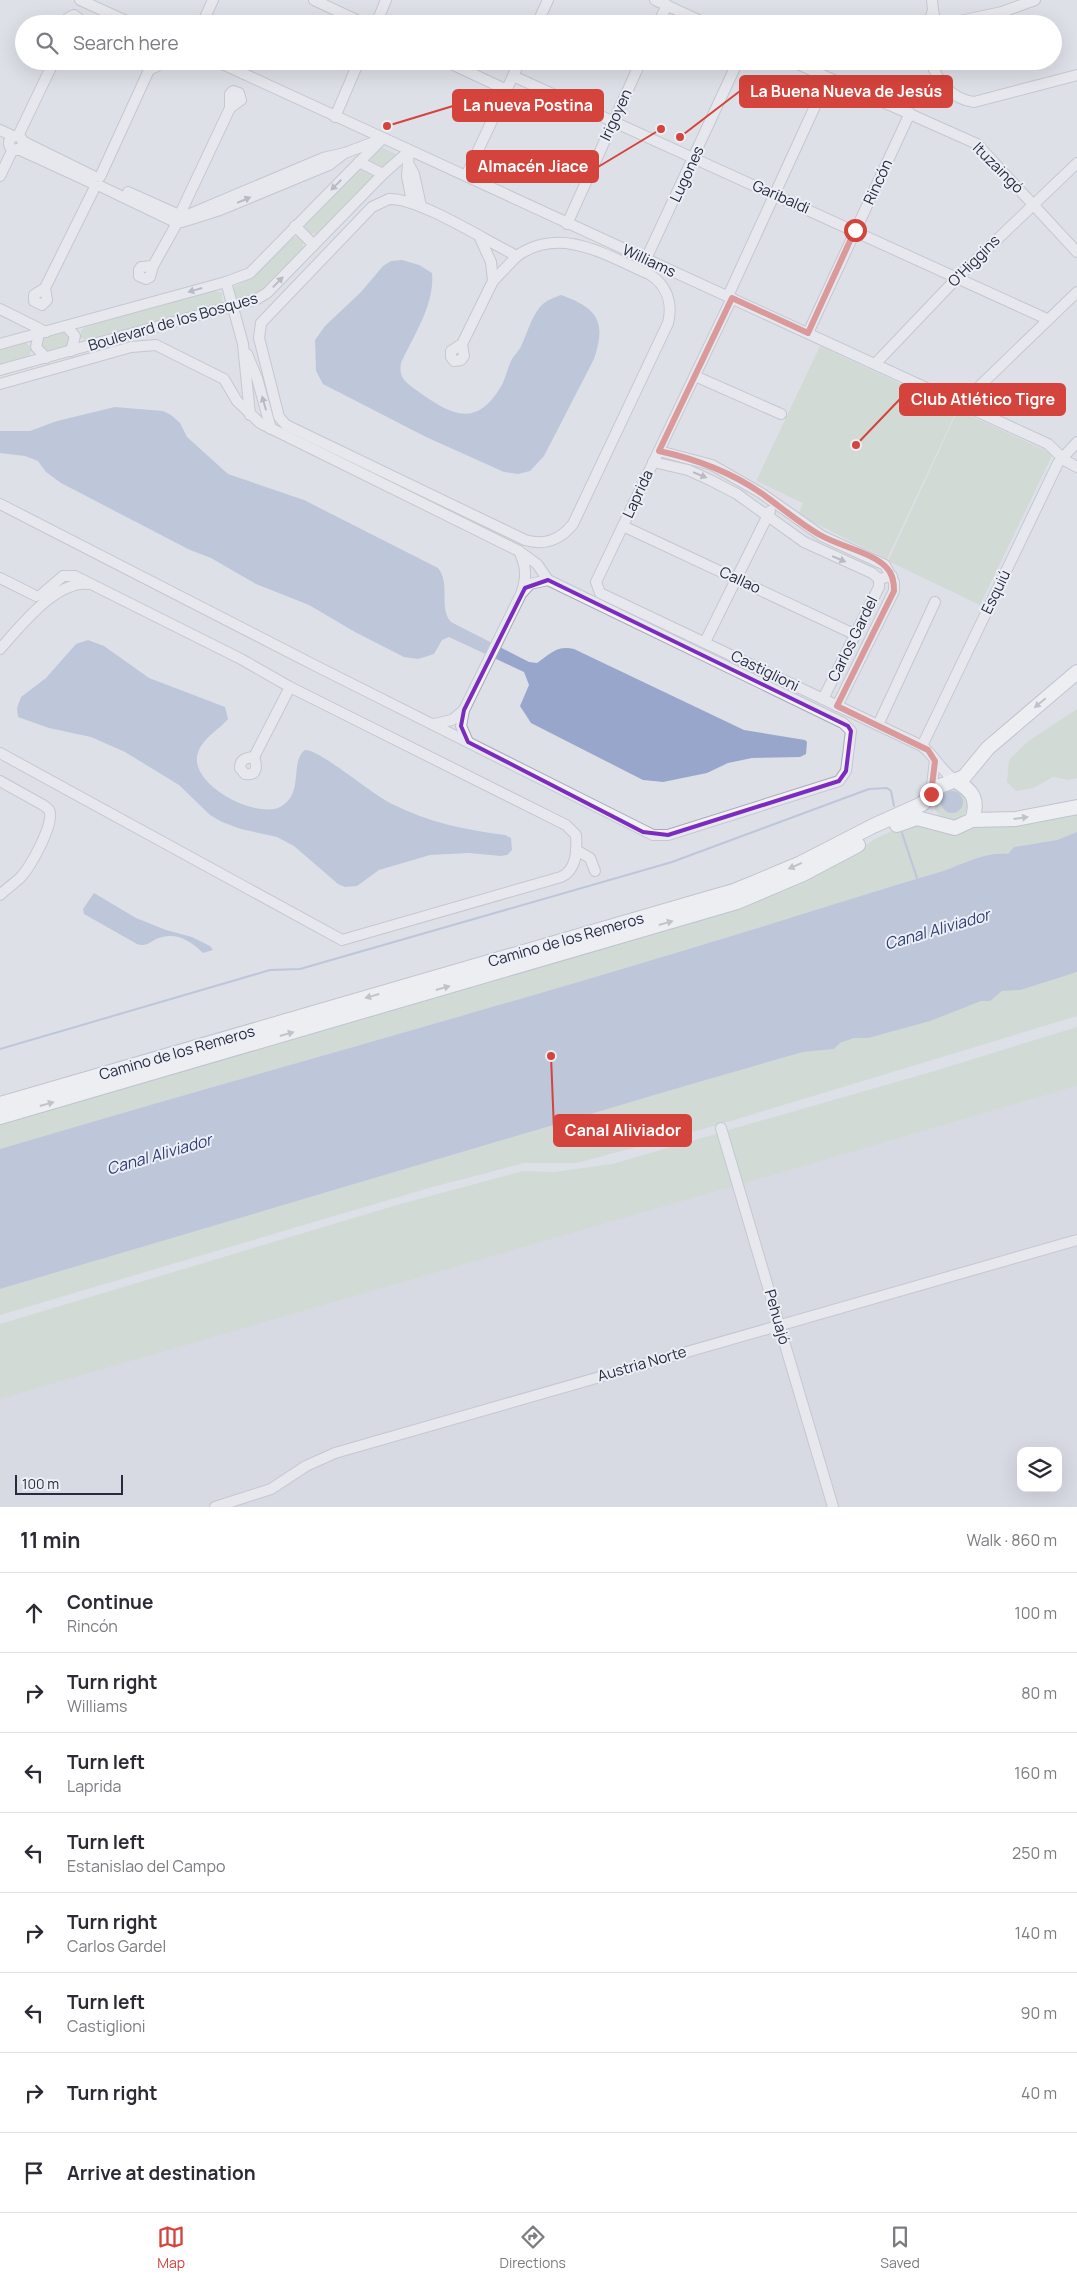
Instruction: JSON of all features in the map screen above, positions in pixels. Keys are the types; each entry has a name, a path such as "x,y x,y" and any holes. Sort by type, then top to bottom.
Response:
{"main road":[{"name":"Camino de los Remeros","path":"0,1104 734,891 799,864 873,826 922,804 940,786 964,777 988,748 1077,672"},
{"path":"956,781 967,788 975,797 975,810 972,820"},
{"path":"931,794 930,809 932,816 941,825"},
{"name":"Camino de los Remeros","path":"0,1118 737,902 803,874 899,824 917,818 955,828 972,820 1016,819 1077,807"}],"street":[{"path":"80,0 114,15"},
{"path":"206,15 213,0"},
{"path":"314,0 346,15"},
{"path":"380,15 386,0"},
{"path":"541,15 548,0"},
{"path":"655,0 689,15"},
{"path":"973,15 1002,12 1035,0"},
{"path":"662,15 667,5"},
{"path":"0,176 13,142 49,70"},
{"path":"45,288 98,182 146,70"},
{"name":"Williams","path":"235,70 1048,444 1077,467"},
{"path":"335,117 355,70"},
{"path":"464,70 506,90"},
{"path":"466,176 516,70"},
{"name":"Irigoyen","path":"567,224 637,70"},
{"name":"Lugones","path":"646,260 695,158 734,70"},
{"name":"Ituzaingó","path":"811,70 977,144 1077,252"},
{"path":"934,70 945,87 961,98 974,102 1077,75"},
{"name":"Garibaldi","path":"513,76 1048,319"},
{"name":"Laprida","path":"596,582 695,376 774,194 828,78"},
{"path":"153,266 179,218 230,108"},
{"name":"Rincón","path":"808,333 910,113"},
{"path":"0,130 13,142 179,218 323,158 345,153 382,139"},
{"name":"Boulevard de los Bosques","path":"0,344 226,282 250,272 382,139"},
{"path":"409,151 407,176 416,204"},
{"name":"Boulevard de los Bosques","path":"0,370 257,299 267,293 383,174 409,151"},
{"path":"359,162 383,174"},
{"name":"O'Higgins","path":"876,364 957,278 1077,163"},
{"path":"462,344 493,281 517,256 539,244 552,242 577,243 657,280 665,289 670,305 668,323 573,524 558,538 544,543 525,540 286,425 280,417 259,338 261,323 372,207 389,199 416,204 517,256"},
{"path":"295,226 314,245"},
{"path":"480,238 492,262 493,281"},
{"path":"226,282 243,344 257,378 271,429"},
{"path":"961,404 1077,292"},
{"path":"0,309 42,333 36,347 46,358"},
{"path":"66,326 75,336 71,351"},
{"path":"243,344 250,415"},
{"path":"0,384 131,347 156,345 224,379 237,401 250,415 271,429 519,551 537,564 548,580 848,726 851,731 846,771 843,778 820,787 659,836 643,832 0,504"},
{"path":"695,376 781,414"},
{"name":"Esquiú","path":"922,746 1062,456 1077,442"},
{"path":"653,462 688,470 710,480 737,494 804,542 872,573 879,579 892,576 885,565 822,536 738,479 712,465 659,451"},
{"path":"705,642 766,514 776,504"},
{"name":"Callao","path":"623,526 856,635"},
{"path":"468,742 461,726 464,710 521,594 526,574 524,562 519,551"},
{"name":"Carlos Gardel","path":"837,706 894,591 892,576"},
{"path":"0,578 37,602"},
{"name":"Carlos Gardel","path":"823,699 856,635 878,587 879,579"},
{"path":"521,594 530,584 548,580"},
{"name":"Castiglioni","path":"596,582 600,593 922,746 941,769 956,781"},
{"path":"0,583 37,602"},
{"path":"0,641 37,602 70,586 89,584 242,659 290,687 566,825 574,831 576,850 572,868 561,877 342,940 0,753"},
{"path":"0,649 37,602"},
{"path":"878,725 935,602"},
{"path":"254,757 290,687"},
{"path":"433,724 443,724 452,720 464,710"},
{"path":"931,794 935,761"},
{"path":"0,781 43,805 49,810 50,816 43,840 32,863 21,877 0,895"},
{"path":"576,850 590,858 595,871"},
{"name":"Pehuajó","path":"721,1128 833,1507"},
{"name":"Austria Norte","path":"215,1507 271,1490 306,1466 335,1453 1077,1240"}],"highlighted area":[{"path":"548,580 848,726 851,731 846,771 839,781 668,835 643,832 468,742 461,726 464,710 525,588"}],"shaded area":[{"path":"1077,1086 1077,1507 0,1507 0,1399"}],"green space":[{"path":"381,147 396,154 383,168 369,161"},
{"path":"361,168 374,175 374,178 319,234 309,233 305,228 306,222"},
{"path":"292,237 297,237 303,241 303,250 261,293 240,300 235,296 233,290 235,286 252,277"},
{"path":"212,290 222,293 222,303 88,341 81,338 81,331 85,327"},
{"path":"65,332 70,337 66,348 48,352 41,348 44,337"},
{"path":"25,342 32,349 28,358 0,366 0,348"},
{"path":"820,346 957,410 887,559 798,515 803,503 756,481"},
{"path":"958,410 1053,454 980,605 888,561"},
{"path":"1077,709 1077,778 1069,780 1053,777 1034,788 1016,791 1007,782 1009,760 1027,742"},
{"path":"951,786 963,791 968,803 963,815 951,820 939,815 934,803 939,791"},
{"path":"1077,811 1077,832 1057,840 1014,847 1008,854 983,856 943,871 666,956 0,1149 0,1123 801,882 835,865 875,839 907,824 974,823"},
{"path":"1077,972 1077,1016 721,1124 577,1163 524,1163 429,1188 0,1315 0,1289 803,1052 834,1049 840,1043 854,1038 868,1038 981,1000 990,1001 1002,991"},
{"path":"1077,1027 1077,1086 741,1184 725,1131 931,1072"},
{"path":"719,1133 734,1186 0,1399 0,1324 397,1205 523,1171 554,1172 612,1164"}],"water":[{"path":"402,260 419,265 432,273 432,285 427,308 401,363 402,377 411,386 442,407 462,414 482,409 491,401 502,385 510,362 521,346 534,316 546,302 561,295 583,305 596,318 599,325 599,335 594,359 544,456 530,471 518,474 504,472 426,437 323,384 316,371 315,340 325,326 361,292 383,266 391,261"},
{"path":"115,407 163,411 180,423 187,437 228,474 304,500 438,568 444,581 445,609 451,622 529,662 537,663 558,649 574,649 744,730 805,740 807,742 806,754 800,757 752,758 728,763 707,773 663,782 643,780 531,723 520,706 529,685 524,672 449,637 442,640 434,654 418,659 404,657 355,632 309,605 256,584 211,558 190,550 61,483 46,472 38,461 25,456 0,453 0,431 30,431 57,421"},
{"path":"88,640 104,646 149,678 225,707 228,719 205,740 197,757 198,768 215,789 242,804 269,809 280,807 288,801 295,786 300,755 305,750 334,764 392,804 419,816 447,824 505,835 511,838 512,850 507,855 501,856 469,853 430,855 379,870 357,886 345,887 338,884 294,846 277,837 241,829 222,822 210,815 179,785 125,752 91,737 49,728 18,717 17,708 21,697 46,678 76,644"},
{"path":"952,791 962,798 963,802 956,812 952,813 942,806 941,802 948,792"},
{"name":"Canal Aliviador","path":"1077,832 1077,972 1020,990 1002,991 990,1001 981,1001 930,1021 868,1038 854,1038 840,1043 834,1049 803,1052 685,1086 0,1289 0,1149 666,956 943,871 984,856 1008,854 1014,847 1057,840"},
{"path":"94,893 136,918 166,930 192,937 210,946 213,950 203,953 193,944 176,936 156,939 145,945 137,944 84,914 83,909"}],"waterway":[{"path":"0,1049 270,970 300,969 672,862 869,789 887,788 891,791 894,806"},
{"path":"902,833 917,878"}],"place":[{"name":"La nueva Postina","path":"387,126"},
{"name":"Almacén Jiace","path":"661,129"},
{"name":"La Buena Nueva de Jesús","path":"680,137"},
{"name":"Club Atlético Tigre","path":"856,445"},
{"name":"Canal Aliviador","path":"551,1056"}],"route":[{"path":"855,230 808,333 732,298 659,451 712,465 761,493 800,523 822,536 885,565 894,582 894,591 837,706 928,750 935,761 931,794"}]}
